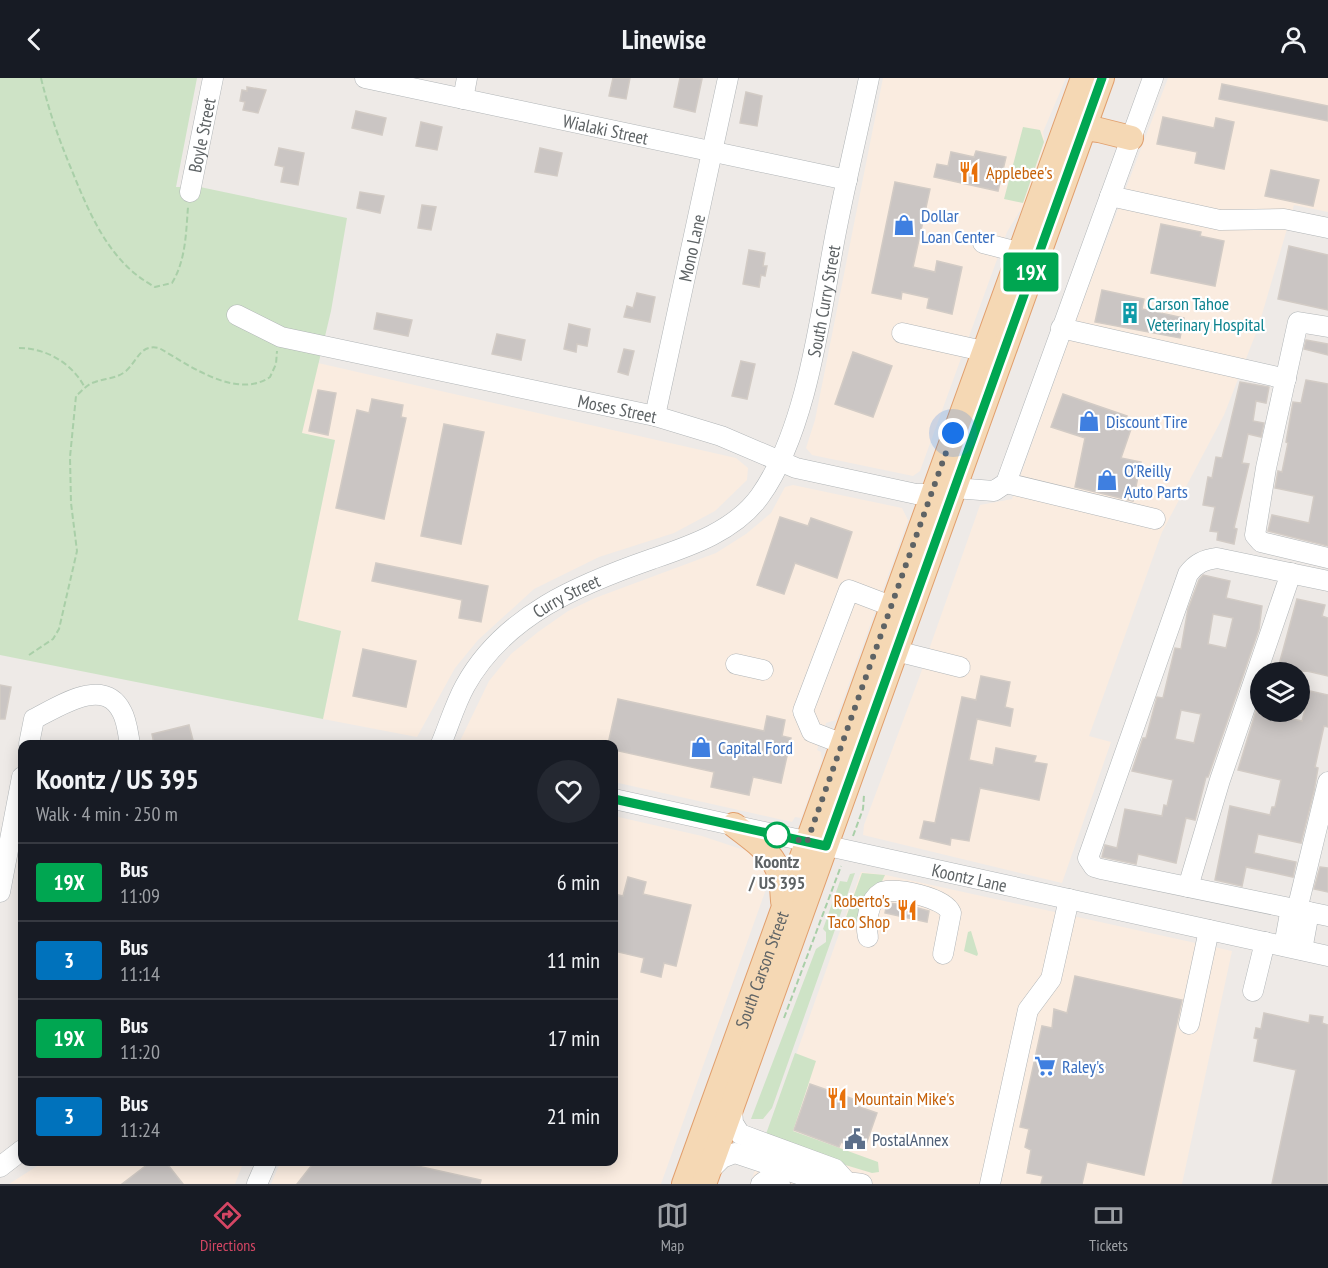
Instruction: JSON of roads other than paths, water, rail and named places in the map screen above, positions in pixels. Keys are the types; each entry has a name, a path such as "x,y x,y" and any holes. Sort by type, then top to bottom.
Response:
{"main road":[{"name":"South Carson Street","path":"706,1178 732,1108 817,844 843,744 891,606 943,491 1075,127 1083,78"},
{"name":"South Carson Street","path":"684,1184 784,909 817,844 896,651 983,351 1021,253 1075,127 1102,78"},
{"path":"1075,127 1131,138"},
{"path":"734,825 776,861 783,883 784,909"}],"street":[{"name":"Boyle Street","path":"190,192 213,78"},
{"name":"Wialaki Street","path":"365,78 847,180"},
{"path":"463,99 467,78"},
{"name":"Mono Lane","path":"655,416 728,78"},
{"name":"South Curry Street","path":"747,510 759,497 779,463 796,414 815,343 869,78"},
{"path":"1000,487 1153,78"},
{"path":"1110,196 1220,220 1284,219 1328,228"},
{"path":"983,243 1021,253"},
{"name":"Moses Street","path":"237,315 281,337 655,416 721,436 779,463 910,493 1000,487 1155,519"},
{"path":"1328,327 1298,322 1266,468 1255,535 1261,542 1328,558"},
{"path":"1061,328 1286,379"},
{"path":"902,333 983,351"},
{"name":"Curry Street","path":"443,740 466,685 504,636 538,609 594,579 708,538 747,510"},
{"path":"1306,912 1101,869 1090,862 1089,854 1188,574 1194,566 1205,560 1217,558 1328,581"},
{"path":"1188,887 1224,770 1292,573"},
{"path":"843,744 812,732 803,711 849,590 891,606"},
{"path":"896,651 960,667"},
{"path":"736,664 763,670"},
{"path":"30,740 34,718 84,695 98,694 112,700 122,711 129,740"},
{"path":"1253,991 1306,912 1328,782"},
{"name":"Koontz Lane","path":"618,799 1328,956"},
{"path":"0,892 18,816"},
{"path":"868,937 866,924 877,895 888,890 941,901 950,910 943,954"},
{"path":"990,1184 1028,1010 1051,979 1069,899"},
{"path":"1189,1024 1209,930"},
{"path":"732,1108 733,1123 740,1134 835,1169 850,1183"},
{"path":"0,1167 18,1152"},
{"path":"706,1178 722,1158 735,1153 822,1182 850,1183"},
{"path":"257,1184 265,1166"},
{"path":"761,1184 765,1181 780,1184"}],"place":[{"name":"Applebee's","path":"969,172"},
{"name":"Dollar Loan Center","path":"904,225"},
{"name":"Carson Tahoe Veterinary Hospital","path":"1130,313"},
{"name":"Discount Tire","path":"1089,421"},
{"name":"O'Reilly Auto Parts","path":"1107,480"},
{"name":"Capital Ford","path":"701,747"},
{"name":"Koontz / US 395","path":"777,835"},
{"name":"Roberto's Taco Shop","path":"907,910"},
{"name":"Raley's","path":"1045,1066"},
{"name":"Mountain Mike's","path":"837,1098"},
{"name":"PostalAnnex","path":"855,1139"}]}
